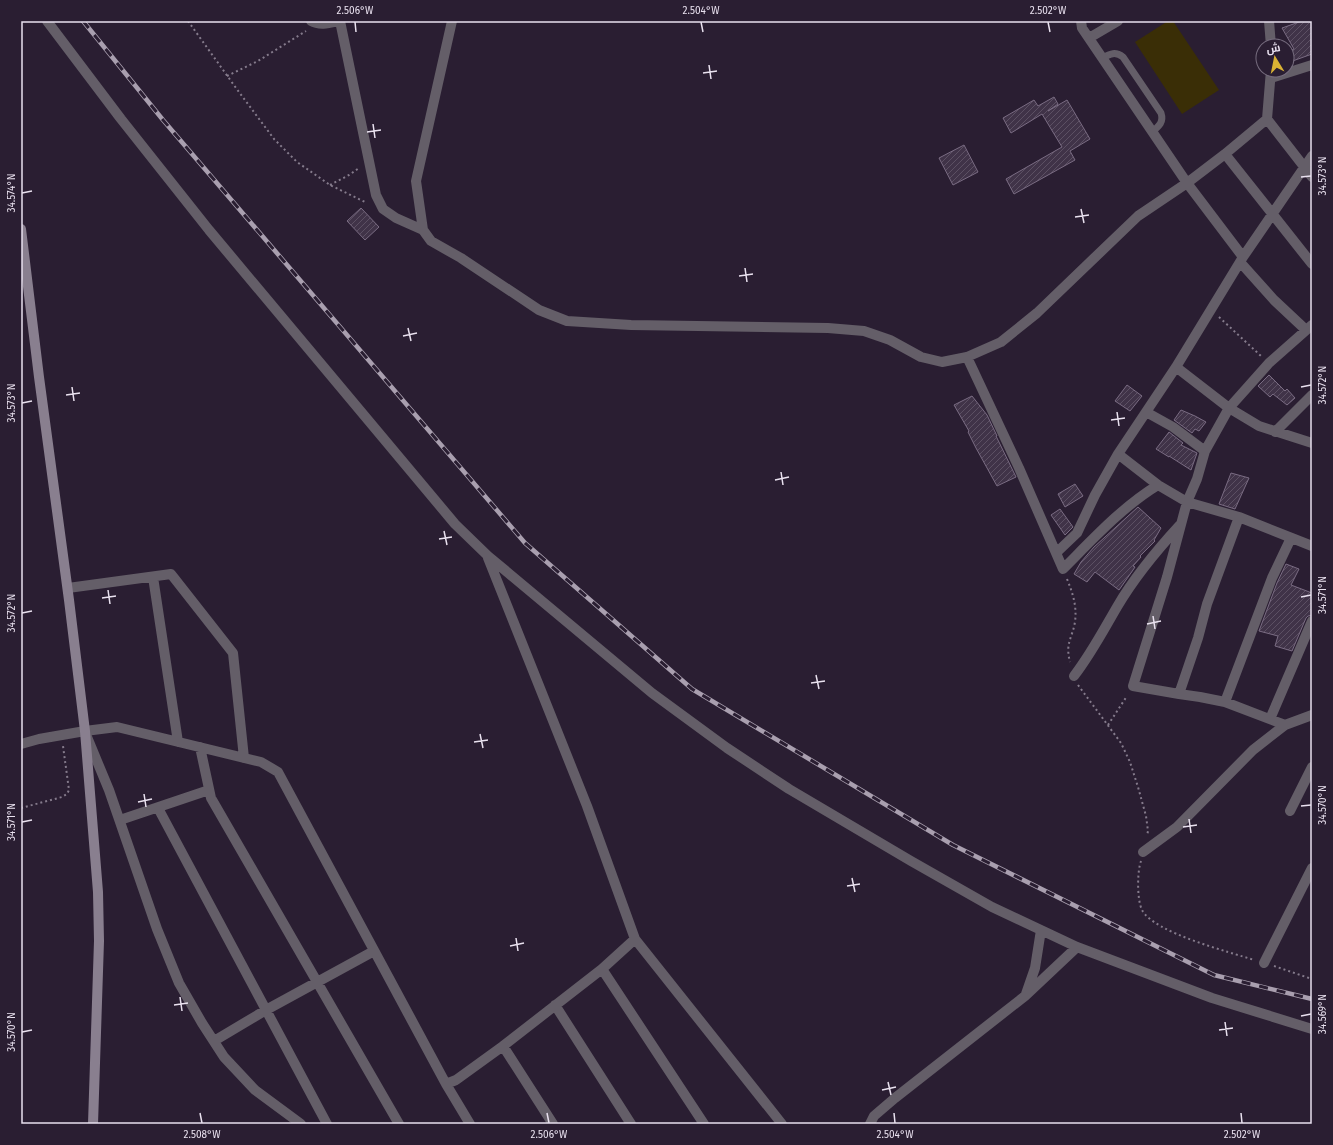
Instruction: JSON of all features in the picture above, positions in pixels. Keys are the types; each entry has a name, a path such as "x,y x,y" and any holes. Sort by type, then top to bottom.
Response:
{"street":[{"path":"47,21 126,126 209,230 455,524 488,556 652,693 733,752 789,789 992,907 1078,946 1212,998 1312,1029"},
{"path":"314,22 340,21 376,195 383,209 396,218 422,230 431,241 461,258 540,310 568,321 631,325 828,328 864,331 890,340 921,357 942,362 967,357 1001,342 1037,313 1138,216 1187,183 1267,119"},
{"path":"422,230 416,180 452,21"},
{"path":"1081,21 1082,28 1102,58 1241,260 1274,300 1309,328 1269,363 1229,408 1205,451 1197,479 1187,502 1167,577 1133,686 1225,702 1285,725"},
{"path":"1089,38 1118,21"},
{"path":"1268,21 1270,38"},
{"path":"1295,69 1312,66"},
{"path":"1271,78 1267,119 1312,177"},
{"path":"1225,154 1312,264"},
{"path":"1056,553 1077,533 1095,494 1118,454 1176,367 1241,260 1303,167 1312,156"},
{"path":"21,230 23,266 68,588 84,731 98,892 99,941 93,1124"},
{"path":"967,357 1019,468 1063,569 1121,512 1141,495 1158,485"},
{"path":"1176,367 1229,408 1259,426 1312,443"},
{"path":"1275,432 1312,395"},
{"path":"1146,412 1173,427 1205,451"},
{"path":"1118,454 1158,485 1187,502 1239,518 1312,546"},
{"path":"1179,694 1198,638 1207,604 1239,518"},
{"path":"1074,676 1089,657 1117,606 1152,556 1181,523"},
{"path":"1225,702 1272,578 1291,538"},
{"path":"488,556 588,806 635,939 782,1124"},
{"path":"68,588 171,574 233,653 244,758"},
{"path":"152,577 178,742"},
{"path":"1270,719 1312,621"},
{"path":"1144,852 1177,827 1254,750 1285,725 1312,715"},
{"path":"21,744 61,735 117,727 261,762 278,772 446,1084 470,1124"},
{"path":"84,731 109,790 157,929 178,983 224,1057 255,1090 300,1124"},
{"path":"200,747 211,798 399,1124"},
{"path":"1290,811 1312,768"},
{"path":"120,820 209,790"},
{"path":"158,808 327,1124"},
{"path":"1264,963 1312,868"},
{"path":"1025,996 1035,968 1041,930"},
{"path":"446,1084 456,1080 503,1046 602,969 635,939"},
{"path":"870,1124 874,1116 895,1098 1025,996 1078,946"},
{"path":"214,1041 266,1010 374,951"},
{"path":"602,969 704,1124"},
{"path":"555,1005 631,1124"},
{"path":"503,1046 553,1124"}],"lane":[{"path":"1102,58 1112,53 1123,57 1161,113 1162,121 1160,125 1152,132"}],"path":[{"path":"188,21 274,139 297,162 330,185 383,209"},
{"path":"227,76 258,61 285,45 314,22"},
{"path":"330,185 349,175 369,158"},
{"path":"1211,310 1269,363"},
{"path":"1063,569 1074,596 1076,609 1075,624 1067,651 1074,676 1080,689 1090,699 1121,743 1130,762 1146,816 1148,831 1144,852 1139,866 1139,896 1143,911 1155,923 1172,932 1312,979"},
{"path":"1108,725 1133,686"},
{"path":"21,808 62,797 67,794 69,790 61,735"}],"shaded area":[{"path":"1168,21 1173,21 1219,90 1182,114 1135,42"}],"building":[{"path":"1302,21 1312,21 1312,54 1295,60 1295,38 1288,38 1282,28"},
{"path":"1054,97 1058,104 1048,111 1067,100 1090,139 1070,151 1075,160 1014,194 1006,179 1062,147 1042,114 1011,133 1003,118 1034,100 1038,106"},
{"path":"964,145 978,172 953,185 939,158"},
{"path":"361,208 379,227 365,240 347,221"},
{"path":"1269,375 1285,391 1287,389 1295,398 1287,405 1273,394 1270,397 1258,386"},
{"path":"1127,385 1142,396 1130,411 1115,401"},
{"path":"972,396 987,415 1016,477 997,486 954,405"},
{"path":"1181,410 1206,422 1199,431 1195,429 1192,433 1174,420"},
{"path":"1169,432 1183,443 1181,445 1197,453 1191,470 1156,449"},
{"path":"1231,473 1249,478 1235,509 1219,504"},
{"path":"1075,484 1083,496 1065,507 1058,494"},
{"path":"1138,507 1161,528 1154,540 1155,541 1140,556 1141,557 1133,566 1135,567 1119,590 1095,572 1087,582 1074,574 1081,562 1094,547"},
{"path":"1060,509 1073,527 1065,535 1051,515"},
{"path":"1286,564 1299,569 1291,585 1312,593 1312,615 1306,618 1292,651 1275,646 1278,636 1259,631 1277,583"}],"railway":[{"path":"83,21 163,120 525,543 692,689 953,845 1214,975 1312,999"}]}
